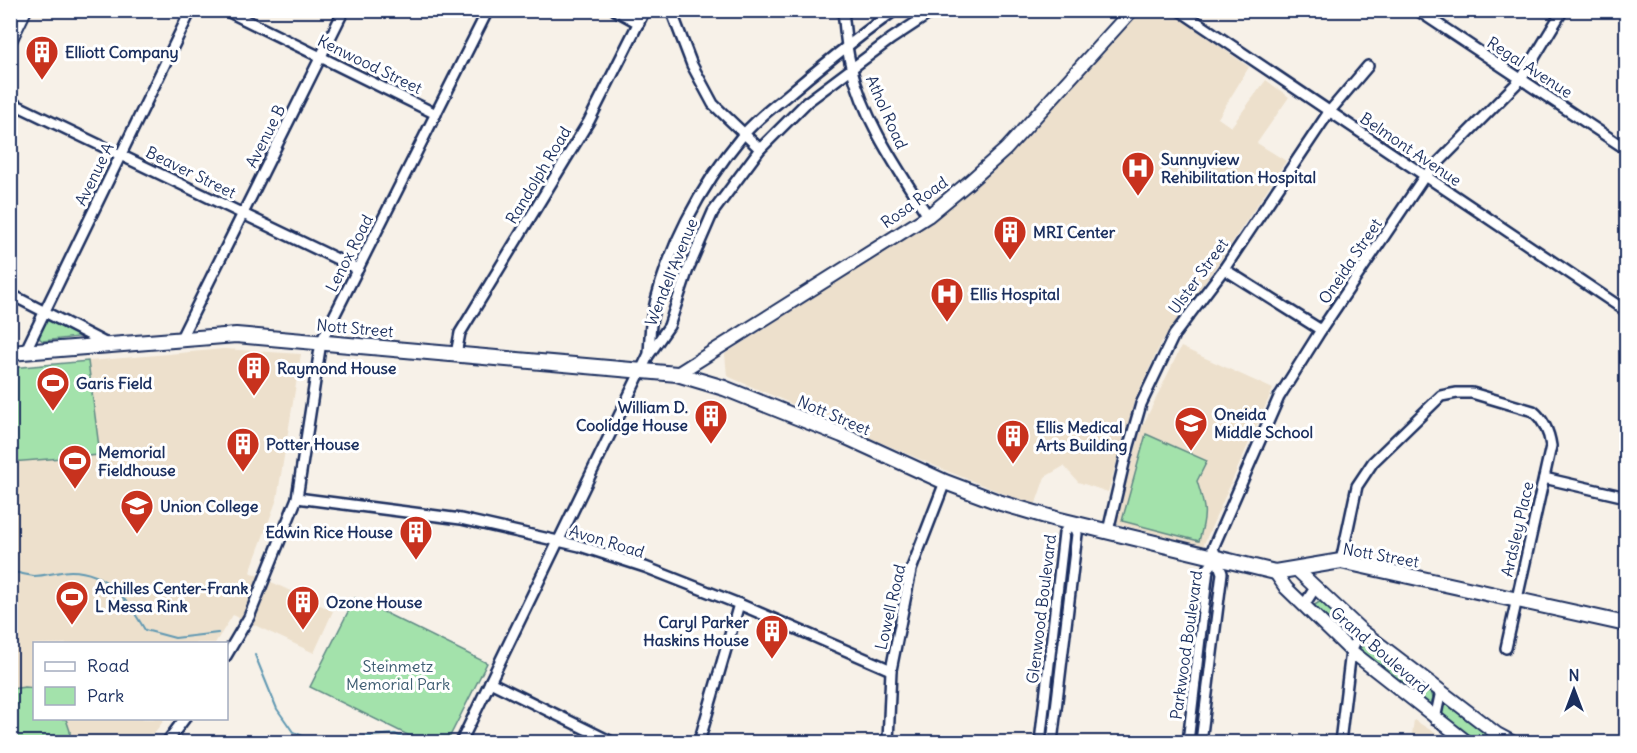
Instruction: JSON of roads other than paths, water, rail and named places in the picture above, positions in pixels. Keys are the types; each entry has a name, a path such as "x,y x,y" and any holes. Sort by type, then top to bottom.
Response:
{"main road":[{"name":"Nott Street","path":"18,352 236,335 677,374 724,388 831,430 945,482 1001,503 1072,522 1275,572 1341,561 1626,624"}],"street":[{"path":"10,41 25,10"},
{"name":"Avenue A","path":"18,352 43,311 191,10"},
{"name":"Kenwood Street","path":"225,10 436,114"},
{"name":"Avenue B","path":"180,340 344,10"},
{"name":"Lenox Road","path":"228,653 249,617 297,498 321,342 488,10"},
{"path":"615,10 639,23"},
{"name":"Randolph Road","path":"456,354 460,333 589,121 645,10"},
{"path":"671,10 692,64 713,104 760,149"},
{"name":"Athol Road","path":"843,10 851,68 865,106 886,151 927,216"},
{"name":"Wendell Avenue","path":"648,356 652,318 674,245 707,186 744,133 847,45 895,10"},
{"name":"Wendell Avenue","path":"461,742 648,356 669,326 687,272 713,212 760,149 807,102 891,39 935,10"},
{"name":"Rosa Road","path":"677,374 927,216 1006,149 1132,10"},
{"name":"Belmont Avenue","path":"1179,10 1626,311"},
{"name":"Regal Avenue","path":"1417,10 1626,149"},
{"name":"Oneida Street","path":"1216,559 1213,548 1279,397 1321,330 1424,177 1522,78 1563,10"},
{"name":"Ulster Street","path":"1108,531 1141,404 1174,335 1224,269 1329,112 1368,66"},
{"name":"Beaver Street","path":"10,102 358,269"},
{"path":"1224,269 1321,330"},
{"path":"10,294 107,344"},
{"name":"Ardsley Place","path":"1341,561 1357,486 1373,462 1441,396 1472,393 1533,411 1541,417 1550,435 1551,446 1506,648"},
{"path":"1544,478 1626,497"},
{"name":"Lowell Road","path":"888,742 891,670 912,570 945,482"},
{"name":"Avon Road","path":"297,498 461,519 580,546 645,567 739,604 891,670"},
{"name":"Glenwood Boulevard","path":"1040,742 1064,532 1072,522"},
{"name":"Glenwood Boulevard","path":"1052,742 1077,536 1072,522"},
{"name":"Parkwood Boulevard","path":"1188,742 1208,569 1216,559 1222,573 1201,742"},
{"name":"Grand Boulevard","path":"1296,569 1361,630 1497,734 1512,742"},
{"name":"Grand Boulevard","path":"1275,572 1286,588 1352,651 1467,742"},
{"path":"1304,605 1316,588"},
{"path":"699,742 739,604"},
{"path":"1340,742 1352,651 1361,630"},
{"path":"490,682 612,742"},
{"name":"Grand Boulevard","path":"1436,719 1441,691"},
{"path":"167,742 184,720"}],"waterway":[{"path":"10,571 34,576 66,571 84,572 96,576 115,590 145,630 175,638 218,633"},
{"path":"255,655 277,709 293,732 315,741 395,734 413,742"}],"place":[{"name":"Elliott Company","path":"42,81"},
{"name":"Sunnyview Rehibilitation Hospital","path":"1138,197"},
{"name":"MRI Center","path":"1010,261"},
{"name":"Ellis Hospital","path":"947,323"},
{"name":"Raymond House","path":"254,397"},
{"name":"Garis Field","path":"53,412"},
{"name":"William D. Coolidge House","path":"711,445"},
{"name":"Oneida Middle School","path":"1191,452"},
{"name":"Ellis Medical Arts Building","path":"1013,465"},
{"name":"Potter House","path":"243,473"},
{"name":"Memorial Fieldhouse","path":"75,490"},
{"name":"Union College","path":"137,535"},
{"name":"Edwin Rice House","path":"416,561"},
{"name":"Achilles Center-Frank L Messa Rink","path":"72,626"},
{"name":"Ozone House","path":"303,631"},
{"name":"Caryl Parker Haskins House","path":"772,660"}],"park label":[{"name":"Steinmetz Memorial Park","path":"398,675"}]}
